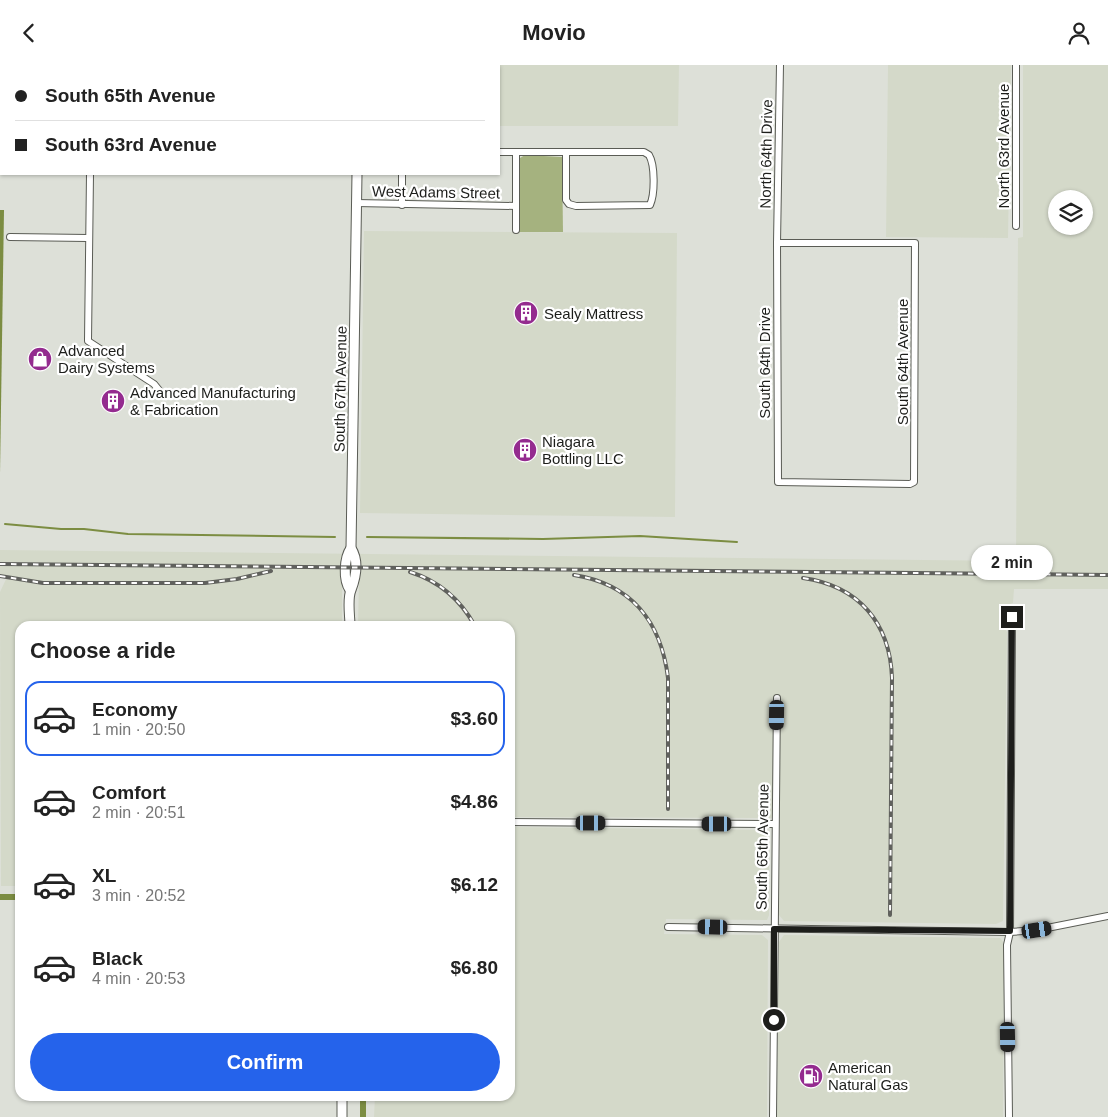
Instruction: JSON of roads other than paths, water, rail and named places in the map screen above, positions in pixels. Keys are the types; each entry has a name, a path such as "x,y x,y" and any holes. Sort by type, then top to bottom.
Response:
{"main road":[{"name":"South 67th Avenue","path":"350,621 350,591 346,584 346,576 347,554 351,548 357,175"},
{"path":"342,1101 342,1117"}],"street":[{"name":"North 64th Drive","path":"777,243 780,65"},
{"name":"North 63rd Avenue","path":"1016,65 1016,226"},
{"path":"500,152 516,152 566,152 644,152 649,155 652,171 650,205 576,207 569,204 566,200 566,152"},
{"path":"516,152 516,230"},
{"path":"90,175 88,341 154,383 163,395"},
{"path":"402,175 402,205"},
{"name":"West Adams Street","path":"356,203 516,206"},
{"path":"10,237 88,238"},
{"name":"South 64th Avenue","path":"777,243 915,243 914,482"},
{"name":"South 64th Drive","path":"777,243 778,482 910,484 914,482"},
{"path":"1009,1117 1007,945 1010,931 1012,617"},
{"name":"South 65th Avenue","path":"773,1117 777,697"},
{"path":"515,822 775,825"},
{"path":"668,927 1010,931 1044,929 1108,917"}],"waterway":[{"path":"5,524 128,534 335,537"},
{"path":"367,537 543,539 640,536 737,542"},
{"path":"0,897 15,897"},
{"path":"363,1101 363,1117"}],"railway":[{"path":"0,564 1108,575"},
{"path":"0,576 43,583 205,583 237,579 271,571"},
{"path":"410,572 430,580 448,592 463,607 472,621"},
{"path":"574,575 612,587 627,597 640,609 658,639 668,678 668,809"},
{"path":"803,578 823,582 840,589 868,610 878,624 890,658 892,678 890,915"}],"place":[{"name":"Sealy Mattress","path":"526,313"},
{"name":"Advanced Dairy Systems","path":"40,359"},
{"name":"Advanced Manufacturing & Fabrication","path":"113,401"},
{"name":"Niagara Bottling LLC","path":"525,450"},
{"name":"American Natural Gas","path":"811,1076"}]}
